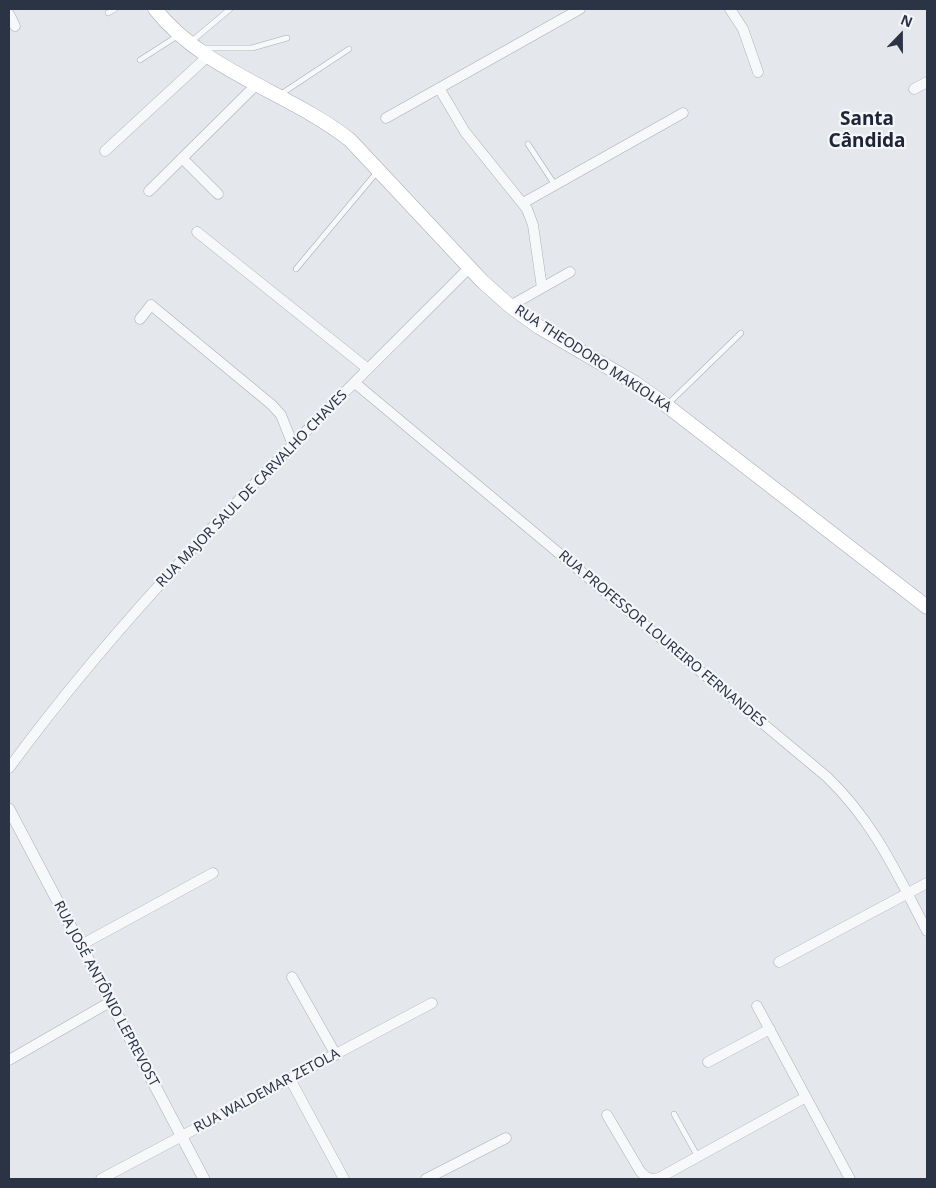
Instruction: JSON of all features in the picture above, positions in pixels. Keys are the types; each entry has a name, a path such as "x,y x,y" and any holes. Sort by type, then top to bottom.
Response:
{"main road":[{"name":"RUA THEODORO MAKIOLKA","path":"155,9 188,42 208,56 279,95 338,130 350,140 470,267 510,306 538,327 635,384 666,405 927,607"}],"street":[{"path":"386,118 580,9"},
{"path":"730,9 743,28 758,72"},
{"path":"9,14 15,26"},
{"path":"105,151 208,56"},
{"path":"914,89 927,82"},
{"path":"148,191 257,84"},
{"path":"439,88 465,132 527,209 533,225 542,288"},
{"path":"523,203 683,113"},
{"path":"182,158 218,194"},
{"path":"197,232 368,369"},
{"name":"RUA MAJOR SAUL DE CARVALHO CHAVES","path":"9,768 60,701 189,552 470,267"},
{"path":"510,306 570,272"},
{"path":"140,319 151,305 272,405 281,415 293,445"},
{"name":"RUA PROFESSOR LOUREIRO FERNANDES","path":"355,383 827,777 854,805 867,822 927,931"},
{"name":"RUA JOSÉ ANTÔNIO LEPREVOST","path":"9,809 204,1179"},
{"path":"81,946 213,873"},
{"path":"779,962 927,883"},
{"path":"292,977 336,1054"},
{"path":"9,1060 110,1002"},
{"name":"RUA WALDEMAR ZETOLA","path":"101,1179 432,1003"},
{"path":"757,1006 850,1179"},
{"path":"708,1062 770,1029"},
{"path":"290,1079 344,1179"},
{"path":"607,1115 640,1171 648,1178 659,1178 806,1097"},
{"path":"426,1179 506,1138"}],"lane":[{"path":"108,13 115,9"},
{"path":"140,60 188,42 230,9"},
{"path":"188,42 252,48 287,38"},
{"path":"279,95 349,49"},
{"path":"528,144 555,185"},
{"path":"296,269 379,170"},
{"path":"666,405 741,333"},
{"path":"674,1114 698,1156"}],"district":[{"name":"Santa Cândida","path":"867,131"}]}
